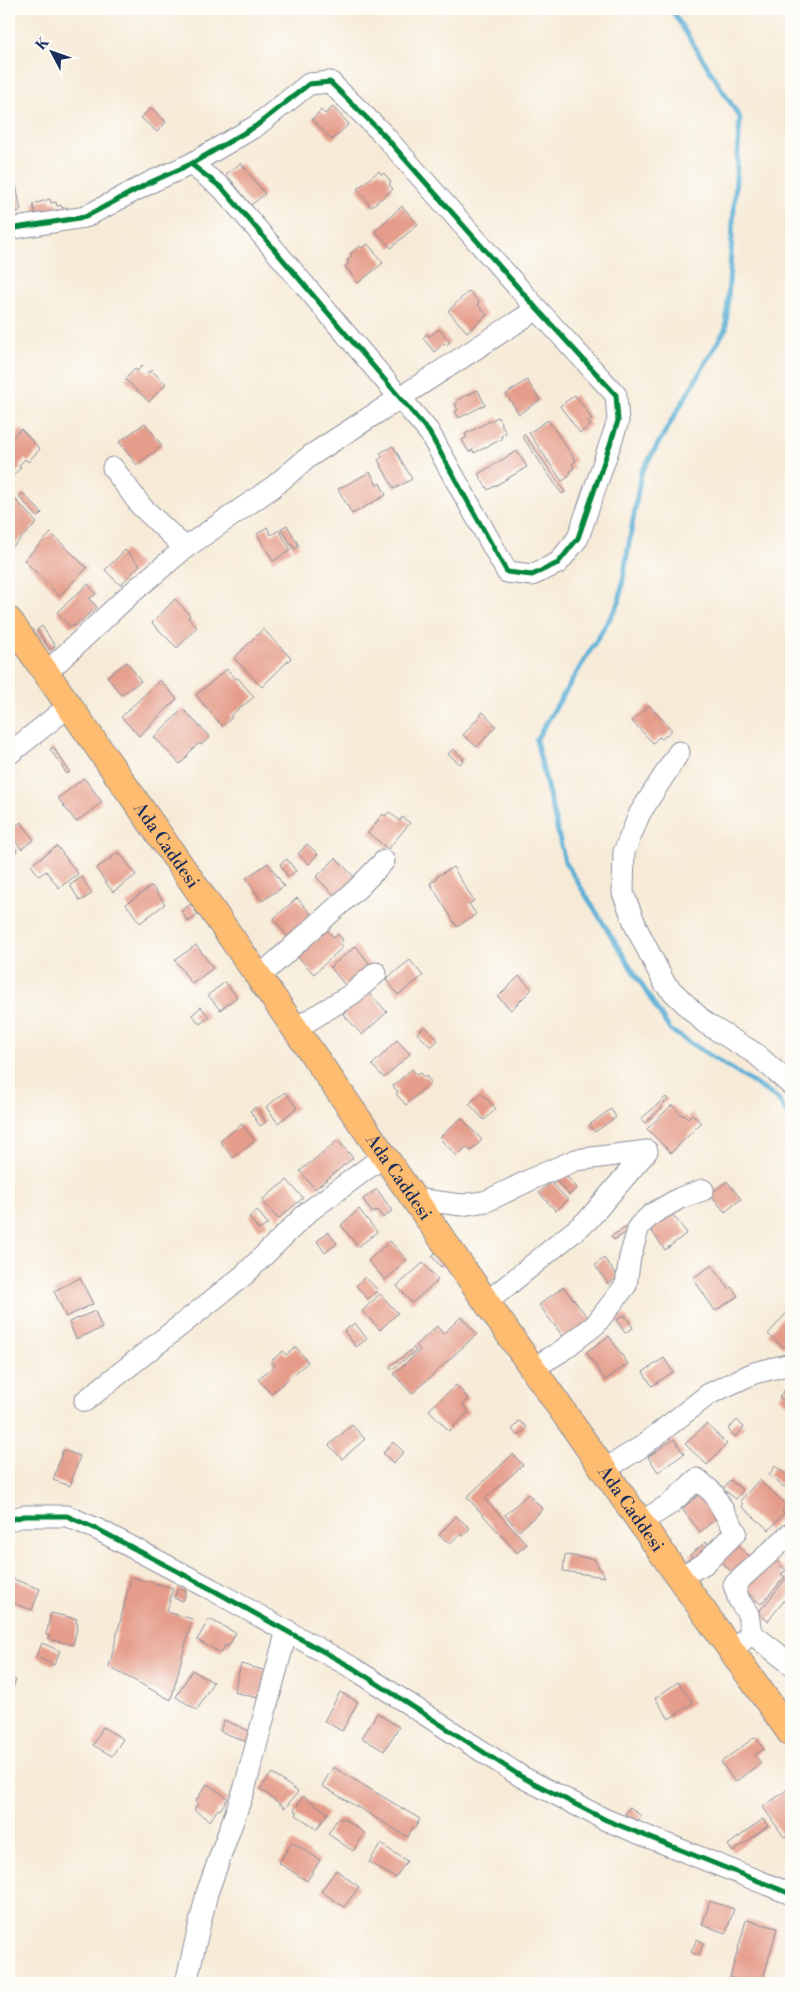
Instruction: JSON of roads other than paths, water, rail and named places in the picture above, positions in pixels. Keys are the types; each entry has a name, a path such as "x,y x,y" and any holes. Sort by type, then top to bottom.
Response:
{"main road":[{"name":"Ada Caddesi","path":"9,620 791,1734"}],"street":[{"path":"9,229 85,217 151,182 191,164 256,126 309,84 330,82 382,133 537,309 616,395 618,422 578,538 558,563 532,574 507,572 429,432 223,188 191,164"},
{"path":"46,673 128,596 185,548 273,487 310,456 537,309"},
{"path":"114,468 141,506 185,548"},
{"path":"9,754 69,706"},
{"path":"679,752 640,813 624,852 623,893 637,929 665,984 705,1022 756,1054 791,1085"},
{"path":"259,977 358,888 384,861"},
{"path":"295,1029 352,994 376,974"},
{"path":"414,1199 462,1205 487,1201 576,1160 647,1151 588,1220 487,1302"},
{"path":"85,1401 244,1275 308,1212 384,1156"},
{"path":"533,1368 560,1352 595,1326 626,1285 630,1257 639,1226 652,1214 680,1198 703,1190"},
{"path":"604,1470 641,1447 709,1394 754,1372 791,1364"},
{"path":"641,1522 670,1504 697,1479 713,1493 736,1532 704,1564 679,1577"},
{"path":"9,1520 24,1516 67,1516 108,1534 353,1668 530,1781 606,1820 791,1894"},
{"path":"791,1533 734,1585 738,1600 748,1614 751,1633 791,1664"},
{"path":"186,1983 207,1893 245,1787 286,1630"},
{"path":"732,1652 751,1633"}],"waterway":[{"path":"671,9 740,118 726,328 641,473 619,603 536,740 565,862 670,1030 777,1098 791,1120"}]}
